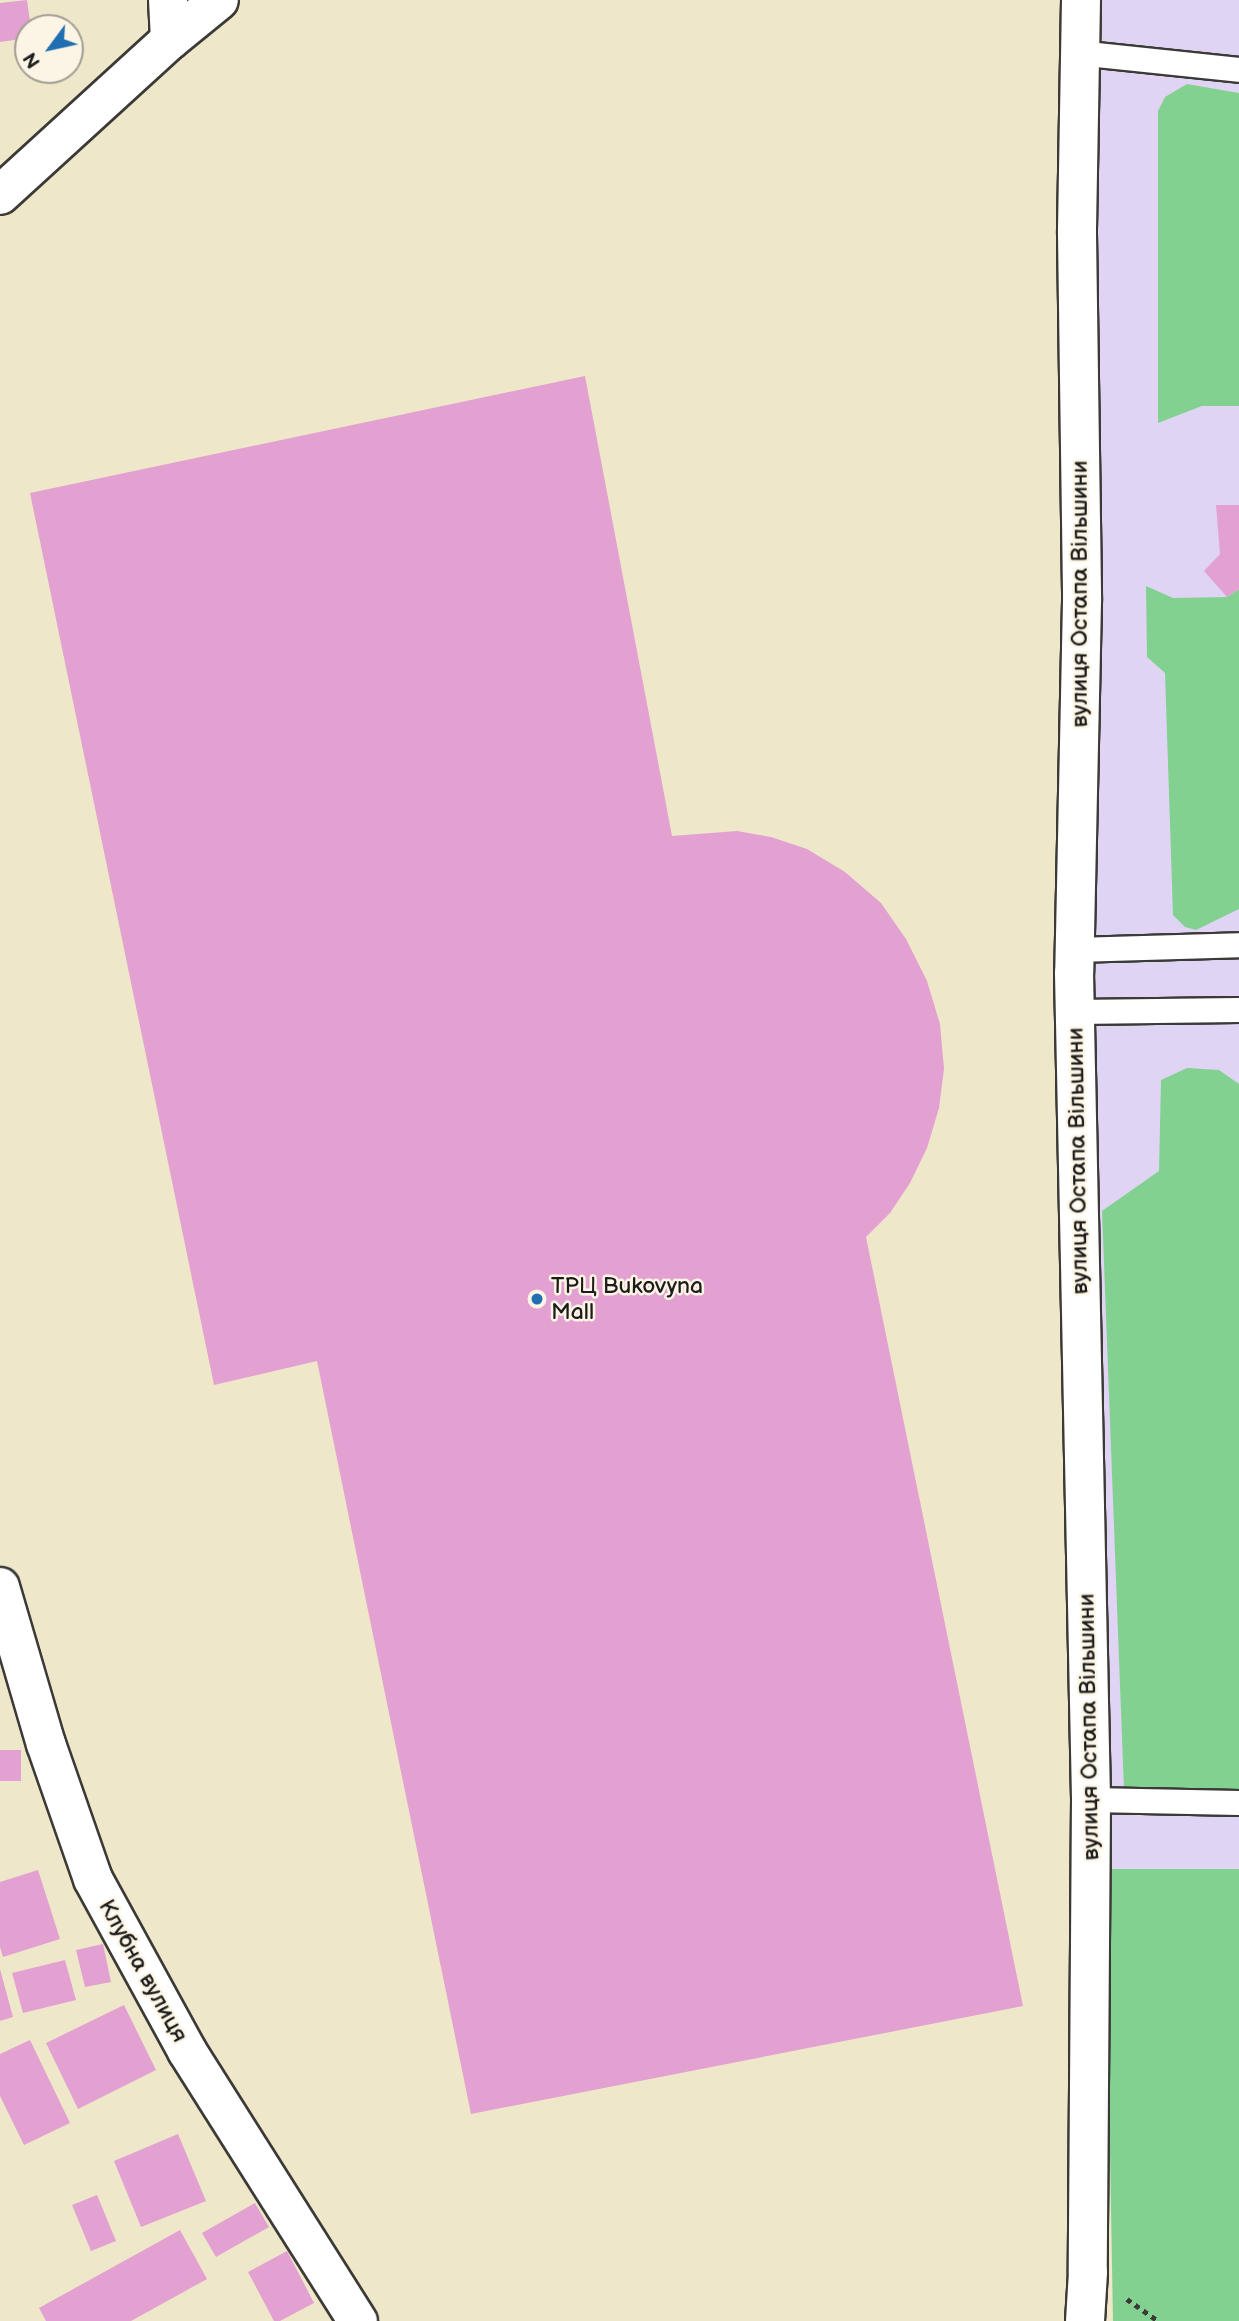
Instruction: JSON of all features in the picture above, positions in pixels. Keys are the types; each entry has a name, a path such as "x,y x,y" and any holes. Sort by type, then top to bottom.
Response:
{"main road":[{"path":"168,0 170,40"},
{"path":"0,195 170,40 219,0"},
{"name":"вулиця Остапа Вільшини","path":"1081,0 1078,52 1082,601 1075,1012 1091,1800 1088,2272 1085,2321"},
{"name":"Клубна вулиця","path":"0,1587 46,1744 93,1879 187,2051 358,2321"}],"lane":[{"path":"1078,52 1239,70"},
{"path":"1075,950 1239,945"},
{"path":"1075,1012 1239,1010"},
{"path":"1091,1800 1239,1803"}],"shaded area":[{"path":"1085,0 1239,0 1239,1869 1105,1869 1086,927"}],"green space":[{"path":"1187,84 1239,93 1239,406 1202,406 1158,423 1158,111 1165,97"},
{"path":"1146,586 1173,598 1227,597 1239,589 1239,909 1196,930 1185,927 1173,915 1165,673 1147,657"},
{"path":"1187,1068 1219,1070 1239,1084 1239,1792 1124,1790 1102,1211 1159,1171 1161,1080"},
{"path":"1105,1869 1239,1869 1239,2321 1113,2321"}],"building":[{"path":"27,0 29,14 14,14 14,40 0,42 0,3"},
{"name":"ТРЦ Bukovyna Mall","path":"585,376 672,836 737,831 771,837 807,849 845,872 881,903 906,939 927,981 940,1024 944,1069 939,1108 927,1148 910,1183 890,1213 866,1237 1023,2006 471,2114 317,1361 214,1385 30,493"},
{"path":"1216,505 1239,505 1239,589 1227,597 1204,571 1220,554"},
{"path":"0,1750 21,1750 21,1781 0,1781"},
{"path":"38,1870 60,1939 3,1957 0,1947 0,1882"},
{"path":"103,1944 111,1982 85,1987 76,1950"},
{"path":"65,1960 76,2000 23,2013 12,1973"},
{"path":"0,1969 13,2017 0,2021"},
{"path":"124,2005 156,2070 78,2109 46,2043"},
{"path":"30,2040 70,2123 24,2145 0,2096 0,2054"},
{"path":"178,2134 206,2201 141,2227 114,2161"},
{"path":"97,2195 116,2241 91,2251 72,2205"},
{"path":"255,2203 269,2227 216,2257 202,2233"},
{"path":"180,2230 207,2279 131,2321 46,2321 39,2308"},
{"path":"287,2251 314,2303 280,2321 274,2321 248,2272"}],"place":[{"name":"ТРЦ Bukovyna Mall","path":"537,1299"}]}
